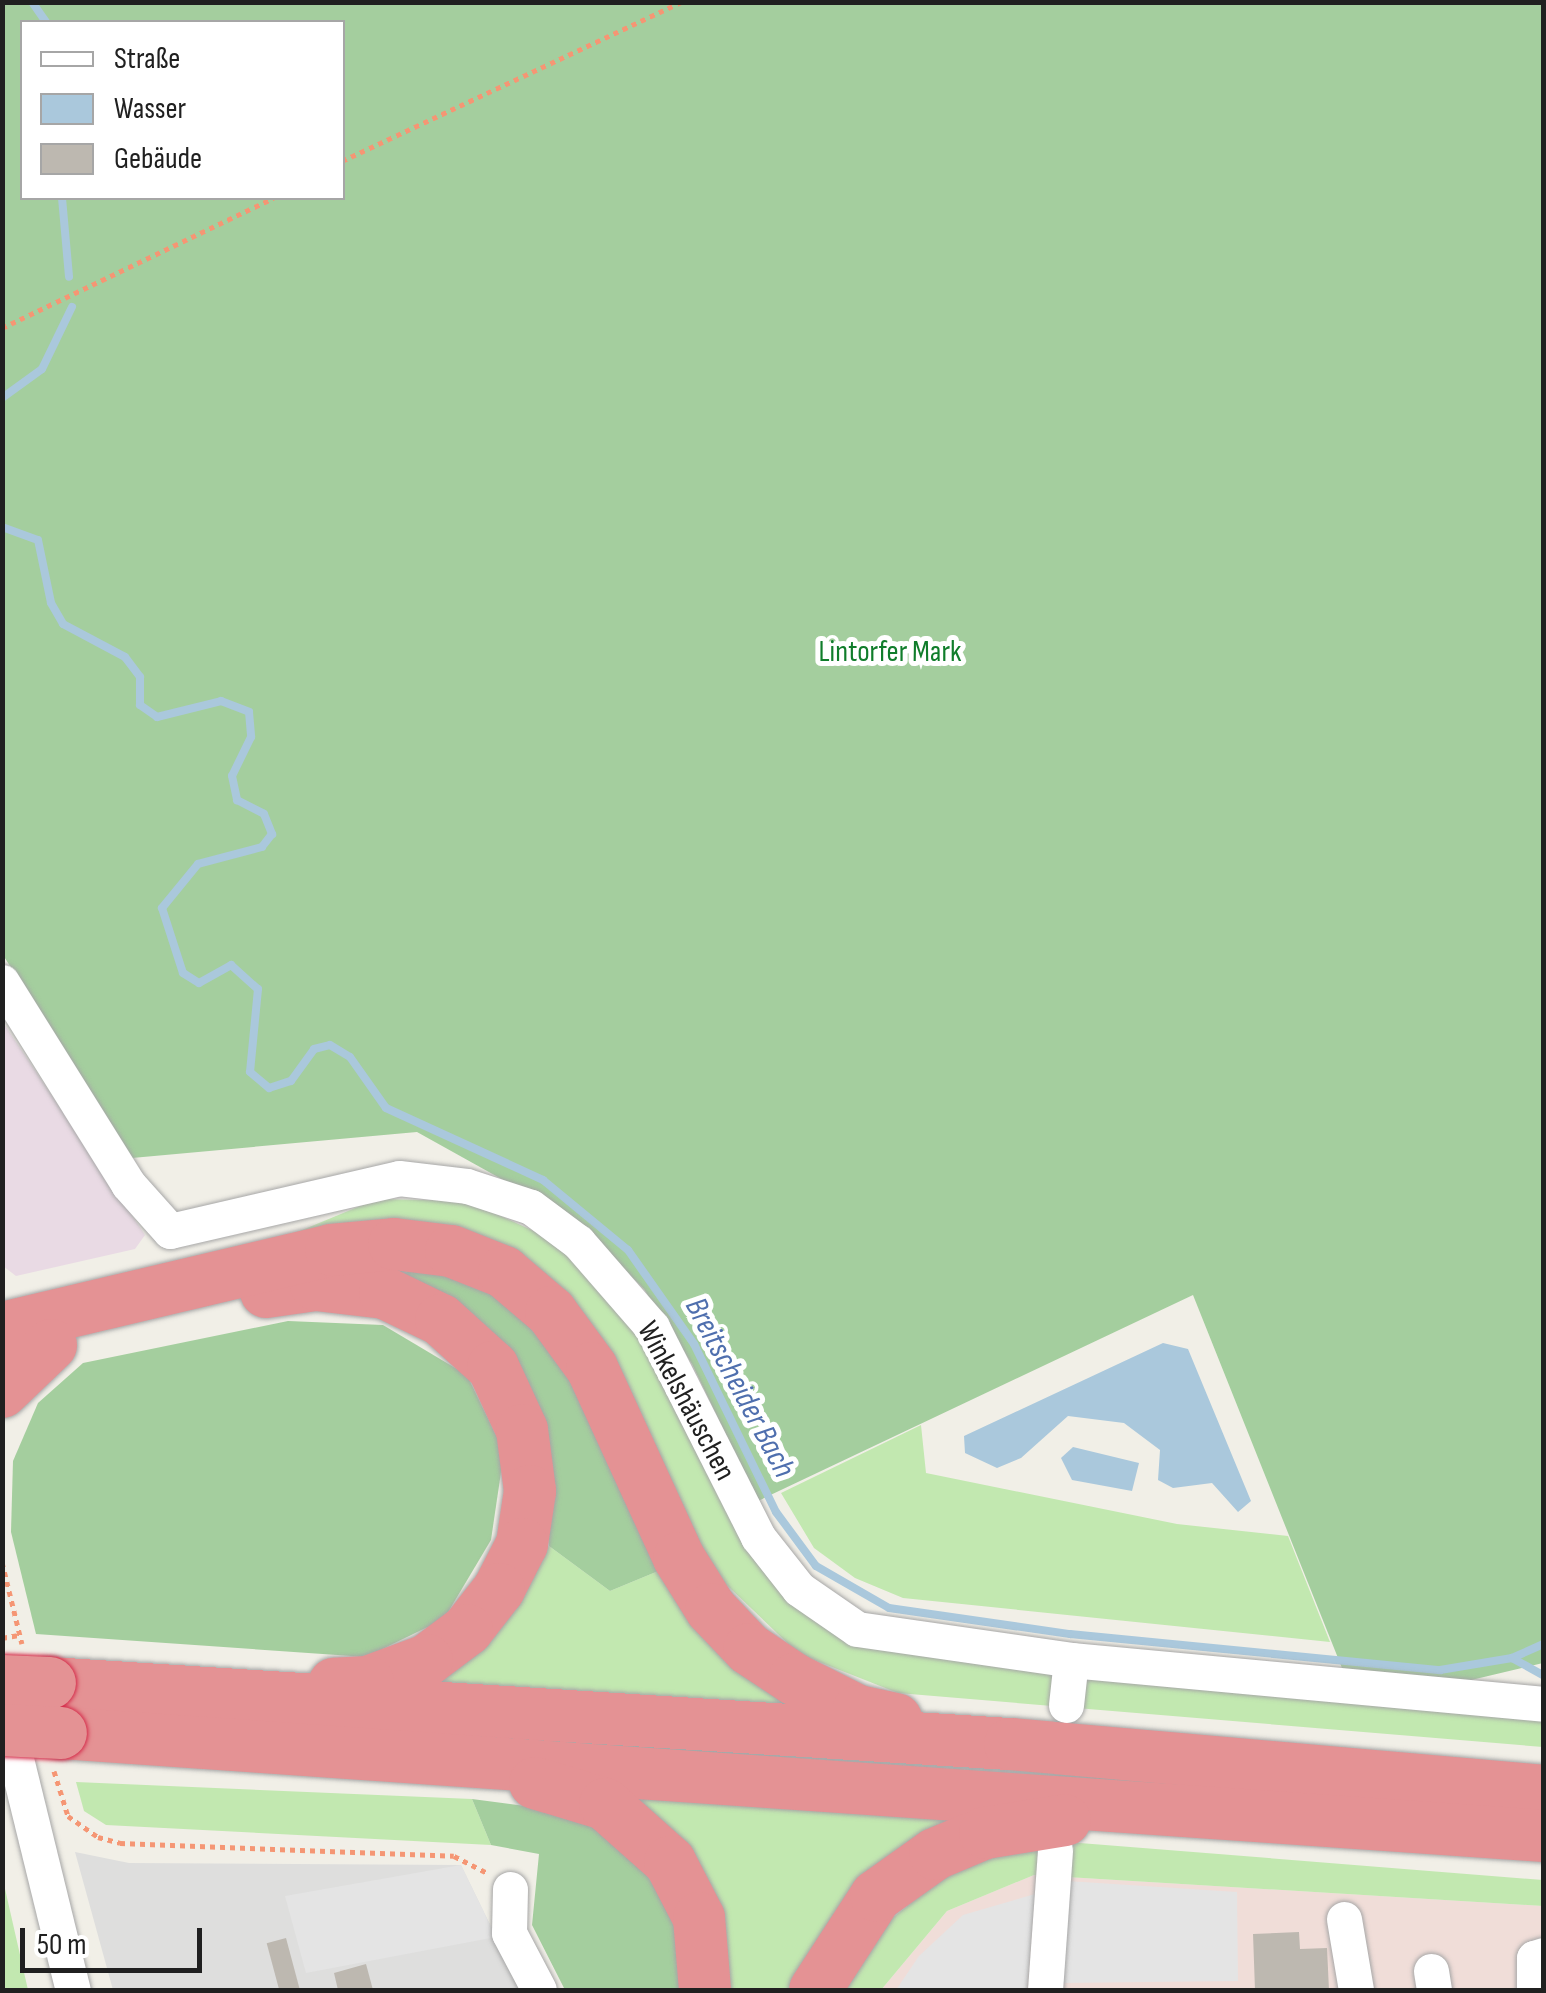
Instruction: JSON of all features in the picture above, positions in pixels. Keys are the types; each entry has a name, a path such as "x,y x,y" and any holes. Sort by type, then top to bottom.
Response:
{"highway":[{"path":"18,1334 332,1250 394,1244 451,1251 504,1272 551,1312 592,1368 679,1558 711,1609 749,1648 858,1711 1010,1744"},
{"path":"2,1730 35,1691 123,1673 313,1685 368,1682 427,1660 468,1630 499,1589 522,1544 530,1490 522,1430 493,1367 440,1320 385,1294 316,1285 18,1334"},
{"path":"2,1392 18,1334"},
{"path":"35,1691 1010,1744 1544,1792"},
{"path":"35,1691 386,1751 1251,1811 1544,1836"},
{"path":"386,1751 416,1772 558,1785 606,1804 670,1862 699,1918 706,1990"},
{"path":"815,1990 876,1896 935,1854 985,1833 1076,1819 1223,1829 1251,1811"}],"street":[{"name":"Winkelshäuschen","path":"2,982 128,1184 170,1231 399,1178 467,1186 531,1207 578,1242 652,1327 758,1537 798,1590 856,1628 1071,1660 1544,1704"},
{"path":"1066,1705 1071,1660"},
{"path":"2,1703 73,1990"},
{"path":"1045,1990 1055,1850"},
{"path":"510,1889 509,1933 539,1990"},
{"path":"1344,1919 1356,1990"},
{"path":"1534,1990 1534,1958 1544,1955"}],"path":[{"path":"345,160 681,2"},
{"path":"2,328 269,200"},
{"path":"2,1562 68,1816 120,1844 454,1856 510,1889"},
{"path":"2,1638 35,1691"}],"shaded area":[{"path":"2,1021 145,1235 135,1249 16,1276 3,1266"},
{"path":"75,1852 129,1863 461,1865 522,1990 113,1990"},
{"path":"461,1865 496,1937 306,1973 285,1896"},
{"path":"1034,1875 1543,1906 1543,1990 881,1990 947,1911"},
{"path":"1067,1881 1237,1892 1238,1981 1060,1983"},
{"path":"1035,1894 1027,1990 896,1990 919,1956 963,1915"}],"green space":[{"name":"Lintorfer Mark","path":"3,3 1543,3 1543,1663 1446,1686 1344,1673 1193,1295 758,1501 692,1364 644,1289 573,1219 417,1132 132,1158 3,955"},
{"path":"377,1199 468,1201 560,1243 641,1329 825,1624 1543,1715 1543,1747 898,1693 799,1654 711,1570 539,1270 295,1233"},
{"path":"420,1266 492,1287 544,1326 668,1567 610,1591 549,1546 549,1457 399,1276"},
{"path":"288,1321 383,1325 467,1375 504,1452 491,1540 444,1619 366,1657 36,1634 11,1532 13,1461 38,1403 83,1363"},
{"path":"921,1425 926,1473 1177,1524 1288,1536 1330,1642 903,1598 855,1578 814,1548 781,1493"},
{"path":"549,1546 610,1591 668,1567 823,1712 420,1680 528,1585"},
{"path":"76,1782 472,1799 491,1845 106,1825 84,1811"},
{"path":"608,1788 986,1816 801,1990 720,1990"},
{"path":"472,1799 579,1813 644,1871 676,1919 686,1990 565,1990 532,1925 539,1854 491,1845"},
{"path":"1042,1840 1543,1880 1543,1906 1034,1875 947,1911 881,1990 842,1990 870,1936 952,1870"},
{"path":"3,1880 28,1990 3,1990"}],"water":[{"path":"1163,1343 1188,1349 1251,1501 1238,1512 1212,1483 1173,1488 1158,1480 1160,1450 1124,1423 1068,1416 1021,1458 997,1468 965,1453 964,1436"},
{"path":"1073,1447 1139,1463 1132,1491 1072,1480 1061,1458"}],"building":[{"path":"1299,1932 1300,1949 1327,1948 1329,1990 1255,1990 1253,1934"},
{"path":"286,1938 300,1990 279,1990 267,1943"},
{"path":"366,1964 373,1990 338,1990 334,1973"}],"waterway":[{"path":"32,2 45,20"},
{"path":"62,200 69,277"},
{"path":"2,398 42,369 72,307"},
{"name":"Breitscheider Bach","path":"2,527 38,540 51,603 63,624 125,657 140,677 140,705 157,717 221,701 249,712 251,737 232,776 237,800 264,814 272,834 262,847 198,864 162,908 183,973 199,983 231,965 258,989 250,1072 269,1088 291,1081 314,1049 330,1045 350,1057 386,1108 543,1180 628,1250 694,1344 776,1512 816,1566 889,1608 1070,1634 1440,1670 1512,1658 1544,1644"},
{"path":"1512,1658 1544,1676"}]}
